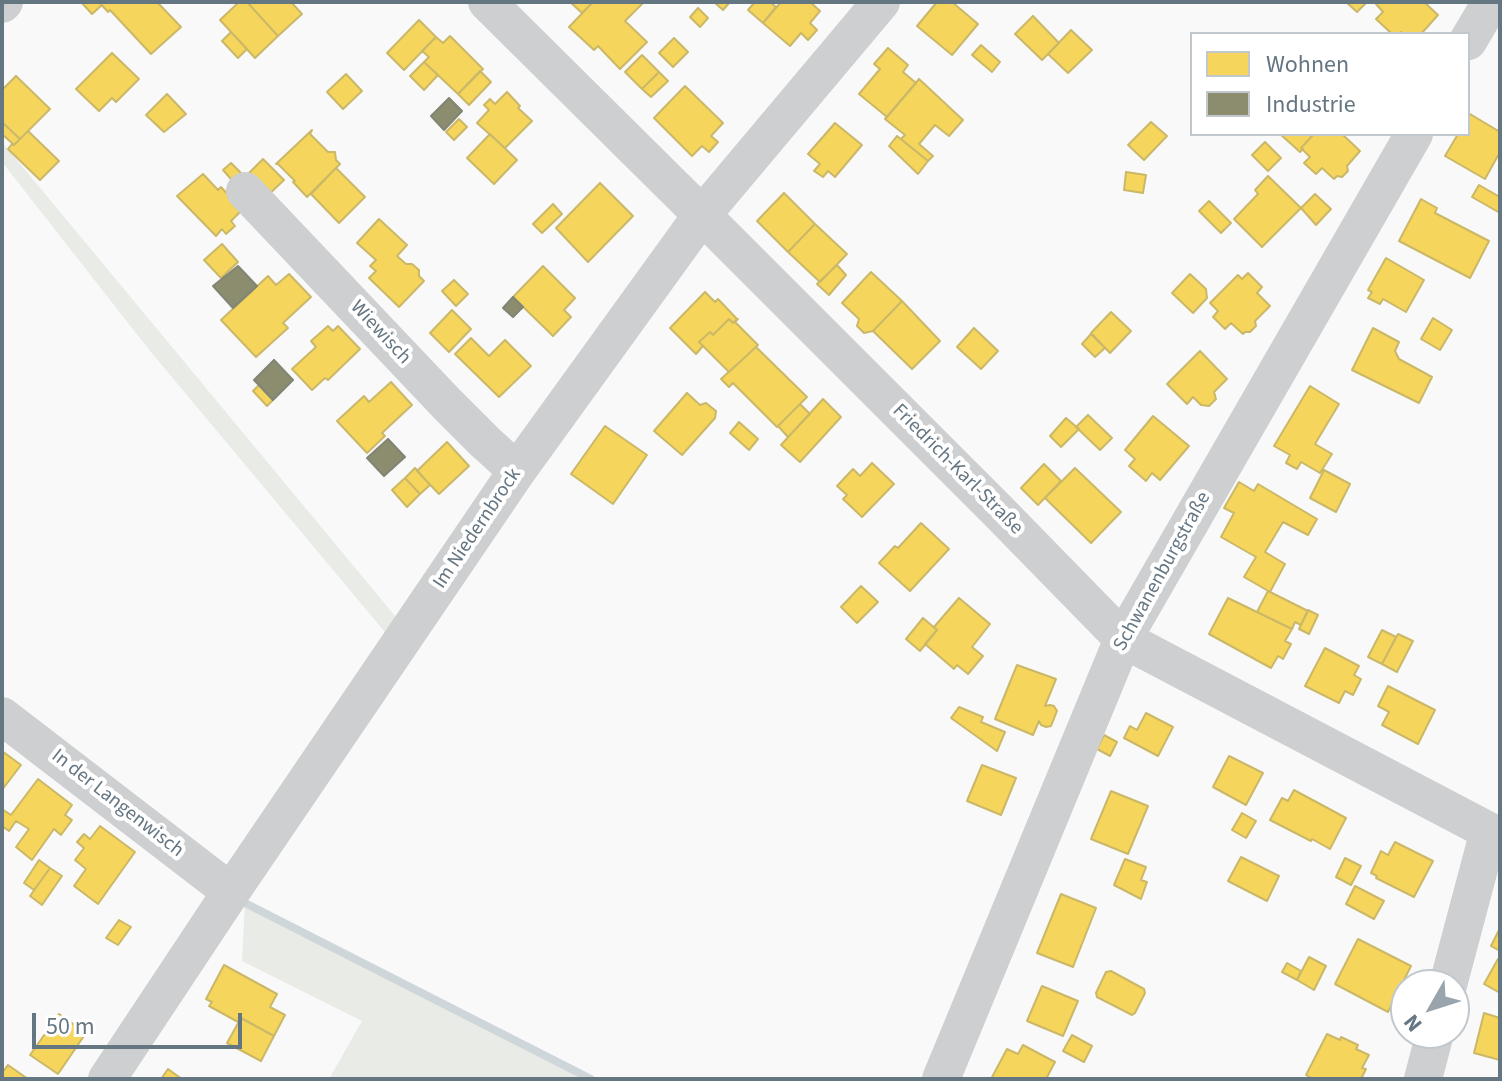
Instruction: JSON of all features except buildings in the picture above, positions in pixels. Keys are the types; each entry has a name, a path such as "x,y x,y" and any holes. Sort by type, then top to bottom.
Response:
{"street":[{"name":"Friedrich-Karl-Straße","path":"487,2 1123,639 1495,834"},
{"name":"Im Niedernbrock","path":"107,1079 517,471 702,215 881,2"},
{"path":"1470,38 1491,2"},
{"name":"Schwanenburgstraße","path":"941,1079 1123,639 1413,136"},
{"name":"Wiewisch","path":"245,191 447,404 517,471"},
{"name":"In der Langenwisch","path":"2,716 231,892"},
{"path":"1453,969 1495,834"},
{"path":"1423,1079 1431,1049"}],"shaded area":[{"path":"2,142 400,622 389,637 150,351 2,162"},
{"path":"245,901 596,1079 329,1079 362,1021 242,961"}],"waterway":[{"path":"247,904 591,1079"}]}
